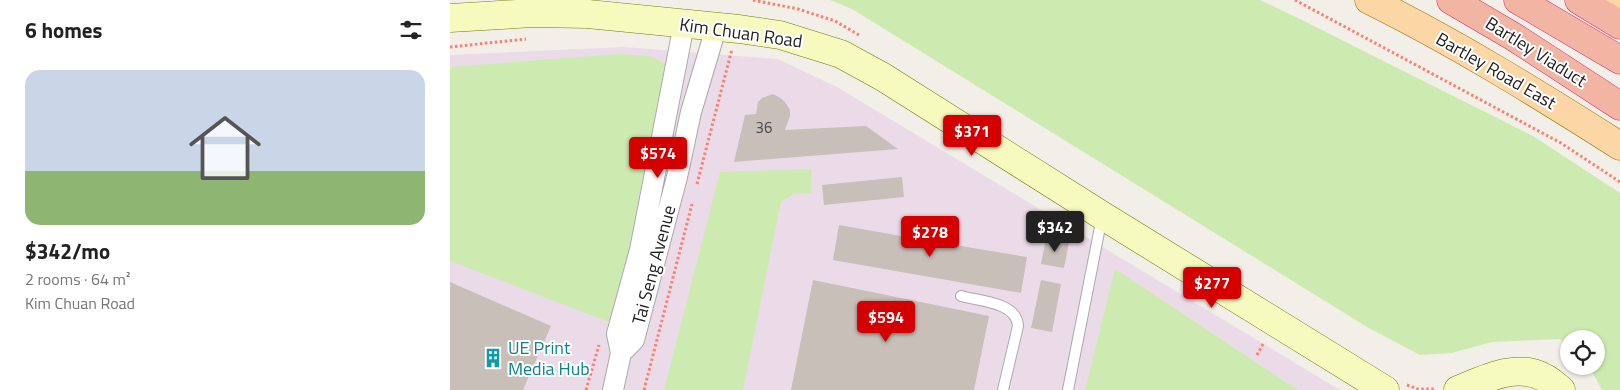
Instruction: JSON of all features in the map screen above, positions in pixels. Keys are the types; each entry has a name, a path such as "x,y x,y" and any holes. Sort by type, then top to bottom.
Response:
{"highway":[{"name":"Bartley Viaduct","path":"1451,0 1514,37 1620,106"},
{"name":"Bartley Viaduct","path":"1518,0 1620,60"},
{"path":"1580,0 1620,25"}],"main road":[{"name":"Bartley Road East","path":"1369,0 1402,16 1514,79 1620,146"},
{"path":"1614,0 1620,4"},
{"name":"Kim Chuan Road","path":"450,18 533,13 579,14 684,24 714,36 780,35 841,54 884,77 1103,216 1391,385"},
{"path":"1460,388 1493,375 1521,370 1545,377 1561,390"}],"street":[{"name":"Tai Seng Avenue","path":"613,390 621,353 617,334 640,250 684,24"},
{"name":"Tai Seng Avenue","path":"621,353 634,340 677,176 691,112 714,36"}],"lane":[{"path":"1068,390 1103,216"},
{"path":"961,296 1003,306 1014,313 1018,319 1004,390"}],"path":[{"path":"753,0 798,9 836,21 867,40"},
{"path":"1295,0 1561,143 1620,182"},
{"path":"696,189 733,46 714,36"},
{"path":"450,46 534,38"},
{"path":"644,390 694,199"},
{"path":"1257,355 1261,347"},
{"path":"1391,385 1407,385 1418,389 1460,388"}],"shaded area":[{"path":"624,47 778,59 837,87 1340,390 450,390 450,55"}],"green space":[{"path":"830,0 1260,0 1296,17 1533,136 1620,193 1620,390 1602,390 1594,375 1605,375 1605,330 1560,330 1560,339 1492,342 1452,353 1420,355 1367,327 852,9"},
{"path":"619,54 651,56 665,64 675,89 668,126 609,322 450,261 450,67"},
{"path":"811,169 812,193 794,194 781,202 743,390 664,390 720,172"},
{"path":"1115,269 1298,390 1085,390"}],"building":[{"path":"773,94 785,102 790,110 785,130 866,126 898,149 734,162 745,115 756,114 758,102 762,98"},
{"path":"902,177 904,197 824,205 822,185"},
{"path":"921,222 928,223 925,240 1027,257 1021,293 833,260 839,225 918,239"},
{"path":"1046,238 1069,242 1064,268 1041,264"},
{"path":"813,280 989,316 974,390 791,390"},
{"path":"1041,280 1061,284 1052,332 1031,328"},
{"name":"UE Print Media Hub","path":"450,282 551,326 523,390 450,390"}],"place":[{"name":"UE Print Media Hub","path":"493,358"}]}
